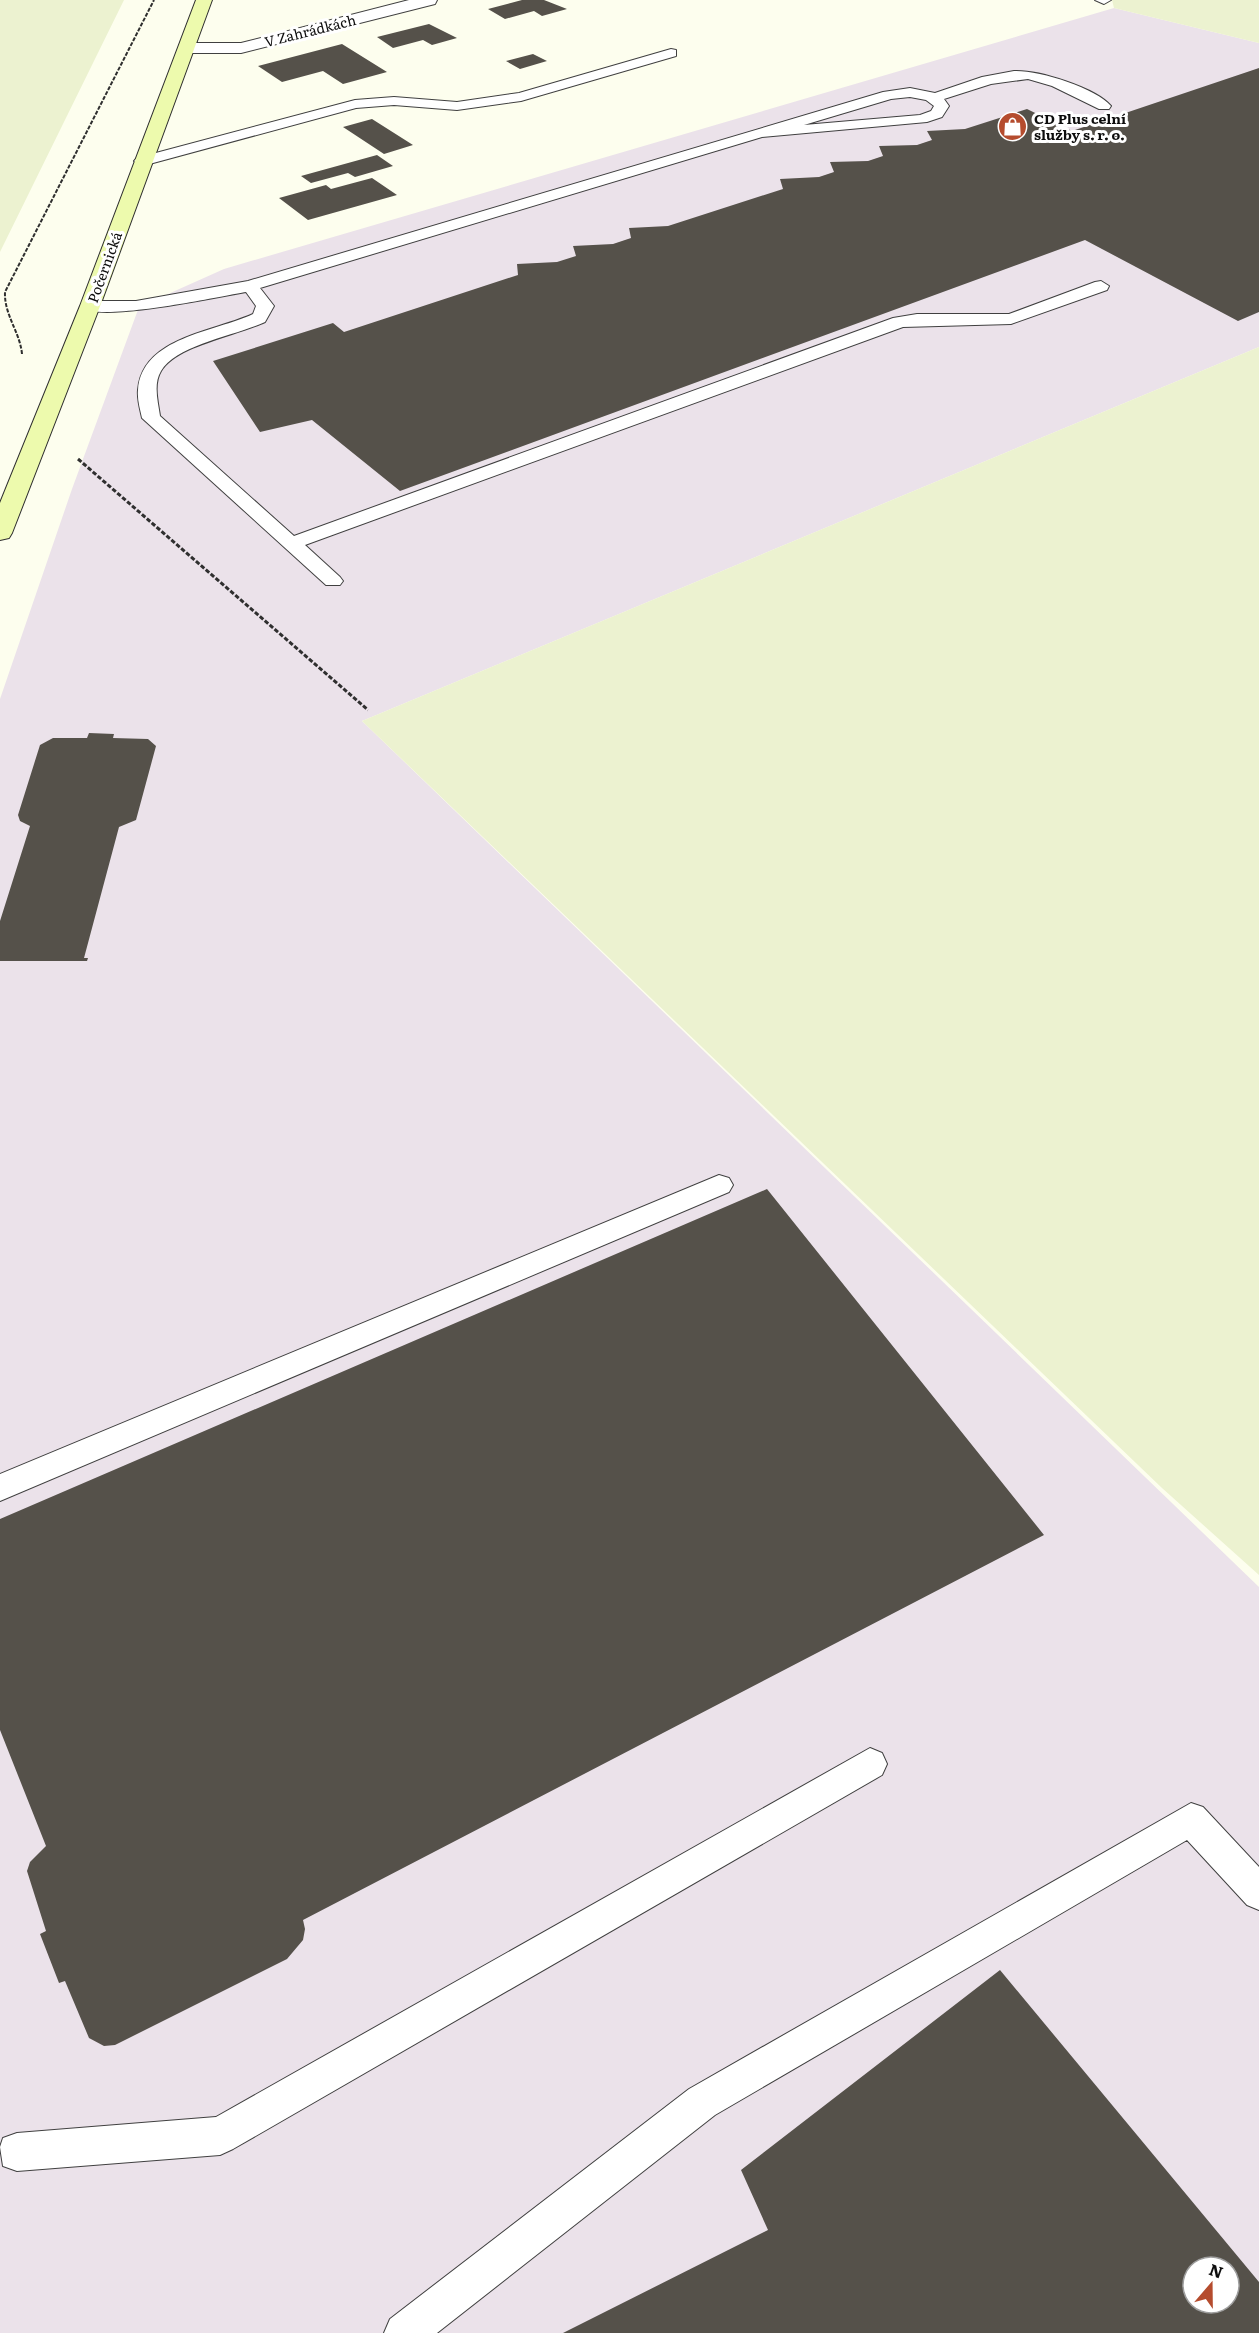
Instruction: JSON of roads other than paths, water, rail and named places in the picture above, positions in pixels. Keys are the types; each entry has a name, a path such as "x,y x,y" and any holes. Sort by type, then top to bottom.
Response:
{"street":[{"name":"Počernická","path":"0,533 90,306 142,161 188,48 204,0"},
{"name":"V Zahrádkách","path":"188,48 241,48 429,0"}],"lane":[{"path":"142,161 355,104 394,101 457,106 521,97 671,53"},
{"path":"934,98 997,79 1023,75 1047,80 1104,106"},
{"path":"90,306 136,306 249,286 888,94 908,92 934,98 940,103 942,109 928,117 763,133"},
{"path":"249,286 264,306 263,315 253,322 180,348 159,358 150,371 149,412 155,424 333,581"},
{"path":"290,544 899,322 917,319 1011,319 1101,286"},
{"path":"0,1488 719,1185"},
{"path":"17,2152 220,2136 870,1764"},
{"path":"404,2333 702,2102 1191,1819 1259,1893"}],"place":[{"name":"CD Plus celní služby s. r. o.","path":"1013,126"}]}
